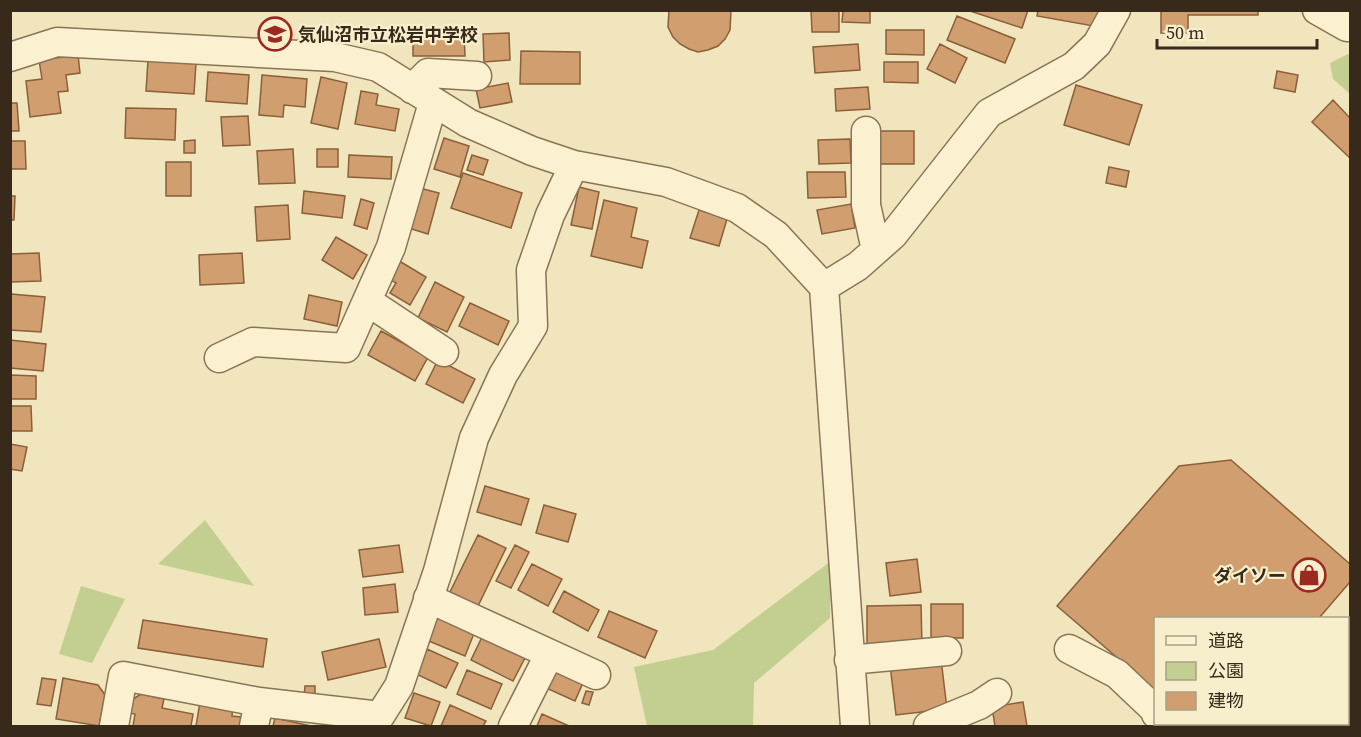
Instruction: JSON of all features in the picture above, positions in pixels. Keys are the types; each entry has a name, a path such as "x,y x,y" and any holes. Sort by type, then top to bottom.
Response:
{"street":[{"path":"824,287 858,266 893,235 989,113 1074,66 1097,44 1116,10"},
{"path":"1317,10 1350,27"},
{"path":"10,57 57,42 335,57 378,67 422,96 479,128 532,151 574,165 666,182 737,208 776,235 824,287 855,726"},
{"path":"219,358 253,342 346,348 391,248 428,73 477,76"},
{"path":"866,131 866,205 876,250"},
{"path":"114,726 123,676 257,714 388,721 428,598 474,438 503,375 533,326 531,270 550,215 574,165"},
{"path":"367,302 444,352"},
{"path":"428,598 596,675"},
{"path":"1069,649 1117,674 1154,709"},
{"path":"849,660 947,651"},
{"path":"513,726 549,655"},
{"path":"928,726 980,705 997,693"}],"green space":[{"path":"1350,53 1350,94 1333,79 1330,63"},
{"path":"205,520 254,586 158,564"},
{"path":"831,561 830,618 754,683 753,726 647,726 634,667 713,650"},
{"path":"81,586 125,599 92,663 59,654"}],"building":[{"path":"669,10 731,10 730,30 718,46 698,52 680,44 673,37 668,27"},
{"path":"811,10 839,10 839,32 812,32"},
{"path":"843,10 870,10 870,23 842,22"},
{"path":"967,10 1028,10 1022,28"},
{"path":"1038,10 1102,10 1099,27 1037,16"},
{"path":"1161,10 1258,10 1258,15 1188,15 1188,33 1161,33"},
{"path":"957,16 1015,39 1005,63 947,40"},
{"path":"886,30 924,30 924,55 886,54"},
{"path":"413,32 464,32 465,56 413,56"},
{"path":"509,33 510,60 484,62 483,34"},
{"path":"858,44 860,70 815,73 813,47"},
{"path":"940,44 967,58 955,83 927,69"},
{"path":"521,51 580,52 580,84 520,84"},
{"path":"78,55 80,73 66,75 68,91 58,92 61,113 30,117 26,81 42,79 39,60"},
{"path":"148,60 196,63 194,94 146,91"},
{"path":"884,62 918,62 918,83 884,82"},
{"path":"1277,71 1298,75 1295,92 1274,88"},
{"path":"208,72 249,75 247,104 206,101"},
{"path":"262,75 307,79 305,107 284,105 283,117 259,115"},
{"path":"321,77 347,83 338,129 311,123"},
{"path":"508,83 512,102 480,108 476,89"},
{"path":"1076,85 1142,105 1129,145 1064,125"},
{"path":"868,87 870,109 836,111 835,89"},
{"path":"361,91 378,94 376,105 399,109 395,131 355,124"},
{"path":"1333,100 1350,118 1350,158 1312,122"},
{"path":"10,103 17,103 19,131 10,131"},
{"path":"126,108 176,109 175,140 125,138"},
{"path":"248,116 250,145 223,146 221,117"},
{"path":"880,131 914,131 914,164 879,164"},
{"path":"444,138 469,146 460,177 434,169"},
{"path":"850,139 851,163 819,164 818,140"},
{"path":"195,140 195,153 184,153 184,141"},
{"path":"10,141 25,141 26,169 10,169"},
{"path":"293,149 295,183 259,184 257,151"},
{"path":"317,149 338,149 338,167 317,167"},
{"path":"349,155 392,157 391,179 348,177"},
{"path":"472,155 488,160 483,175 467,170"},
{"path":"166,162 191,162 191,196 166,196"},
{"path":"1109,167 1129,171 1126,187 1106,183"},
{"path":"807,172 845,172 846,197 808,198"},
{"path":"463,173 522,193 511,228 451,208"},
{"path":"416,187 439,193 428,234 405,227"},
{"path":"579,187 599,192 592,229 571,225"},
{"path":"304,191 345,196 342,218 302,213"},
{"path":"10,196 15,196 14,220 10,220"},
{"path":"361,199 374,203 367,229 354,225"},
{"path":"604,200 637,208 631,237 648,241 642,268 591,256"},
{"path":"851,204 855,228 822,234 817,210"},
{"path":"288,205 290,239 257,241 255,207"},
{"path":"699,210 727,219 719,246 690,238"},
{"path":"336,237 367,255 353,279 322,260"},
{"path":"39,253 41,281 10,282 10,254"},
{"path":"242,253 244,283 200,285 199,255"},
{"path":"396,259 426,277 410,305 390,293 396,283 386,277"},
{"path":"435,282 464,297 447,332 418,318"},
{"path":"11,294 45,297 41,332 10,330"},
{"path":"309,295 342,302 337,326 304,319"},
{"path":"470,303 509,321 498,345 459,326"},
{"path":"381,331 428,357 415,381 368,355"},
{"path":"10,340 46,344 43,371 10,368"},
{"path":"438,360 475,379 463,403 426,384"},
{"path":"10,375 36,376 36,399 10,399"},
{"path":"10,406 31,406 32,431 10,431"},
{"path":"10,444 27,447 22,471 10,469"},
{"path":"1231,460 1350,564 1350,582 1320,617 1154,617 1154,689 1057,606 1179,466"},
{"path":"485,486 529,499 521,525 477,512"},
{"path":"544,505 576,514 568,542 536,533"},
{"path":"478,535 506,548 478,606 450,592"},
{"path":"399,545 403,572 363,577 359,550"},
{"path":"515,545 529,552 511,588 496,581"},
{"path":"917,559 921,592 890,596 886,563"},
{"path":"532,564 562,579 548,606 518,590"},
{"path":"395,584 398,612 365,615 363,588"},
{"path":"564,591 599,610 588,631 553,612"},
{"path":"931,604 963,604 963,638 931,638"},
{"path":"921,605 922,646 867,647 867,606"},
{"path":"609,611 657,631 645,658 598,637"},
{"path":"435,614 475,631 465,656 424,639"},
{"path":"143,620 267,639 263,667 138,648"},
{"path":"483,635 526,656 513,681 471,660"},
{"path":"379,639 386,667 328,680 322,652"},
{"path":"427,649 458,663 446,688 416,674"},
{"path":"941,659 947,709 896,715 890,665"},
{"path":"557,665 585,678 575,701 546,688"},
{"path":"467,670 502,684 491,709 457,694"},
{"path":"42,678 56,680 51,706 37,704"},
{"path":"63,678 98,685 105,695 99,726 56,719"},
{"path":"305,686 315,686 315,698 304,697"},
{"path":"586,691 593,692 589,705 582,703"},
{"path":"414,693 440,702 431,726 405,718"},
{"path":"141,694 164,699 162,708 193,714 191,726 133,726 135,714 130,713 133,699"},
{"path":"200,702 233,707 232,716 241,717 240,726 196,726"},
{"path":"1023,702 1027,726 995,726 992,707"},
{"path":"450,705 486,721 483,726 441,726"},
{"path":"542,714 569,726 537,726"},
{"path":"275,718 311,726 273,726"},
{"path":"1194,725 1226,725 1225,726"}],"place":[{"name":"気仙沼市立松岩中学校","path":"275,34"},
{"name":"ダイソー","path":"1309,575"}]}
